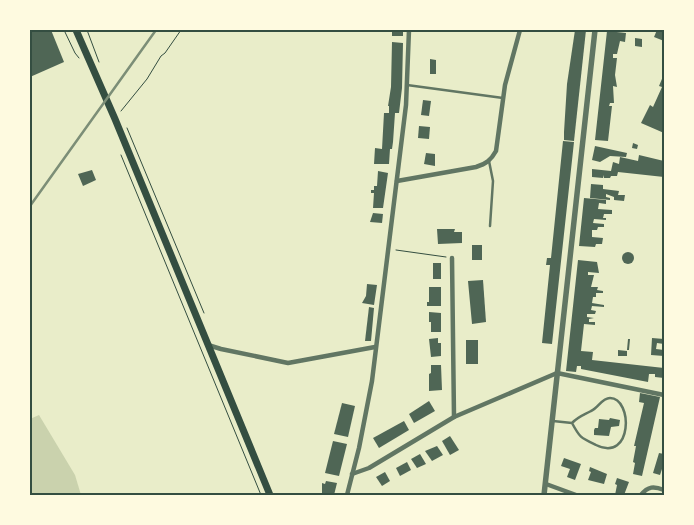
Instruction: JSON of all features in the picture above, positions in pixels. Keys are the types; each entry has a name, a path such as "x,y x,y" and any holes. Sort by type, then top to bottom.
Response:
{"main road":[{"path":"76,30 270,495"}],"street":[{"path":"347,495 367,412 408,85 409,30"},
{"path":"397,181 476,168 489,161 496,151 503,98 511,59 520,30"},
{"path":"544,495 595,30"},
{"path":"452,258 454,417"},
{"path":"208,345 288,362 375,347"},
{"path":"352,474 369,468 454,417 557,373 664,395"},
{"path":"546,484 576,495"},
{"path":"640,495 648,488 653,487 664,490"}],"lane":[{"path":"408,85 503,98"},
{"path":"489,161 493,182 490,226"},
{"path":"552,421 572,423 611,398 624,407 626,416 623,438 618,446 612,449 598,446 580,436 572,423"}],"path":[{"path":"64,30 74,53 80,59"},
{"path":"114,119 147,79 161,56 181,30"},
{"path":"121,154 261,495"},
{"path":"388,249 452,258"}],"green space":[{"path":"39,415 75,475 81,495 30,495 30,419"}],"building":[{"path":"51,30 64,62 30,77 30,31"},
{"path":"392,30 403,30 403,36 392,36"},
{"path":"575,30 586,30 574,141 564,140 564,132 567,84"},
{"path":"657,30 664,30 664,41 654,37"},
{"path":"607,31 626,33 625,42 620,41 617,54 613,54 613,58 617,58 615,75 617,87 613,86 614,103 610,103 609,106 612,106 608,141 595,140"},
{"path":"635,38 642,39 642,47 635,46"},
{"path":"392,42 403,43 402,88 399,113 395,113 389,164 374,164 375,148 382,149 384,113 389,113"},
{"path":"430,59 436,60 436,74 430,74"},
{"path":"664,74 664,133 641,123 650,105 653,107 662,87 659,86"},
{"path":"423,100 431,101 429,116 421,115"},
{"path":"419,126 430,127 429,139 418,138"},
{"path":"563,141 574,142 552,344 542,343 550,265 546,265 547,258 551,258"},
{"path":"633,143 638,145 637,149 632,148"},
{"path":"595,146 627,153 626,157 610,156 600,162 592,160"},
{"path":"426,153 435,154 435,166 424,164"},
{"path":"639,155 664,161 664,177 618,172 617,176 611,176 610,178 604,178 603,175 603,178 592,177 592,169 611,171 613,162 619,164 620,157 638,161"},
{"path":"92,170 96,180 83,186 78,174"},
{"path":"378,171 388,173 383,208 373,208 374,193 371,193 371,190 374,190 374,186 377,186"},
{"path":"591,184 603,185 603,189 619,191 618,195 625,195 624,201 614,200 614,197 606,194 606,197 610,198 610,200 590,198"},
{"path":"584,198 606,200 606,204 599,203 598,209 612,210 612,214 604,214 603,218 606,218 606,220 594,219 593,223 604,224 604,227 592,230 592,237 603,238 602,244 596,244 595,247 579,246"},
{"path":"373,213 383,214 382,223 370,222"},
{"path":"437,229 455,229 454,232 462,232 462,243 438,244"},
{"path":"472,245 482,245 482,260 472,260"},
{"path":"626,252 630,252 634,258 630,264 626,264 622,260 622,256"},
{"path":"578,260 597,262 599,273 588,272 588,275 594,275 591,287 598,287 597,290 603,291 603,293 596,293 592,303 604,305 604,307 592,306 591,310 596,311 595,314 587,314 587,317 594,318 589,319 589,322 595,322 595,325 584,324 581,351 593,352 592,360 664,368 664,378 655,377 655,374 649,374 648,382 581,369 581,366 577,366 576,372 566,371"},
{"path":"433,263 441,263 441,279 433,279"},
{"path":"483,280 486,322 472,324 468,281"},
{"path":"367,284 377,285 374,305 362,303 366,296"},
{"path":"429,287 441,287 441,306 427,306 427,302 429,302"},
{"path":"369,307 374,308 371,341 365,341"},
{"path":"429,312 441,313 441,332 431,332"},
{"path":"438,338 438,343 441,343 441,356 431,357 429,339"},
{"path":"652,338 664,339 664,344 657,343 656,349 664,350 664,356 651,355"},
{"path":"628,339 630,339 629,350 627,350"},
{"path":"466,340 478,340 478,364 466,364"},
{"path":"618,350 627,351 627,356 618,356"},
{"path":"431,365 441,365 442,390 429,391"},
{"path":"640,393 660,397 642,476 633,474 636,446 634,446 644,403 639,402"},
{"path":"429,401 435,411 414,423 409,414"},
{"path":"342,403 355,406 348,437 334,434"},
{"path":"610,418 620,420 619,426 611,427 609,436 594,435 595,428 598,428 599,419 609,420"},
{"path":"404,421 409,430 379,448 373,438"},
{"path":"450,436 459,450 450,455 442,441"},
{"path":"333,441 347,444 339,476 325,473"},
{"path":"437,446 443,455 432,461 425,451"},
{"path":"659,453 664,454 664,470 662,469 660,475 653,473"},
{"path":"420,454 426,464 417,468 411,459"},
{"path":"564,458 581,464 575,480 567,477 570,469 561,466"},
{"path":"407,462 411,470 400,476 396,468"},
{"path":"590,467 607,474 604,484 588,480 591,472 589,471"},
{"path":"385,472 390,481 382,486 376,477"},
{"path":"617,478 629,482 624,495 615,495"},
{"path":"326,481 337,483 334,495 322,495 322,483 325,484"}],"railway":[{"path":"30,206 156,30"}]}
